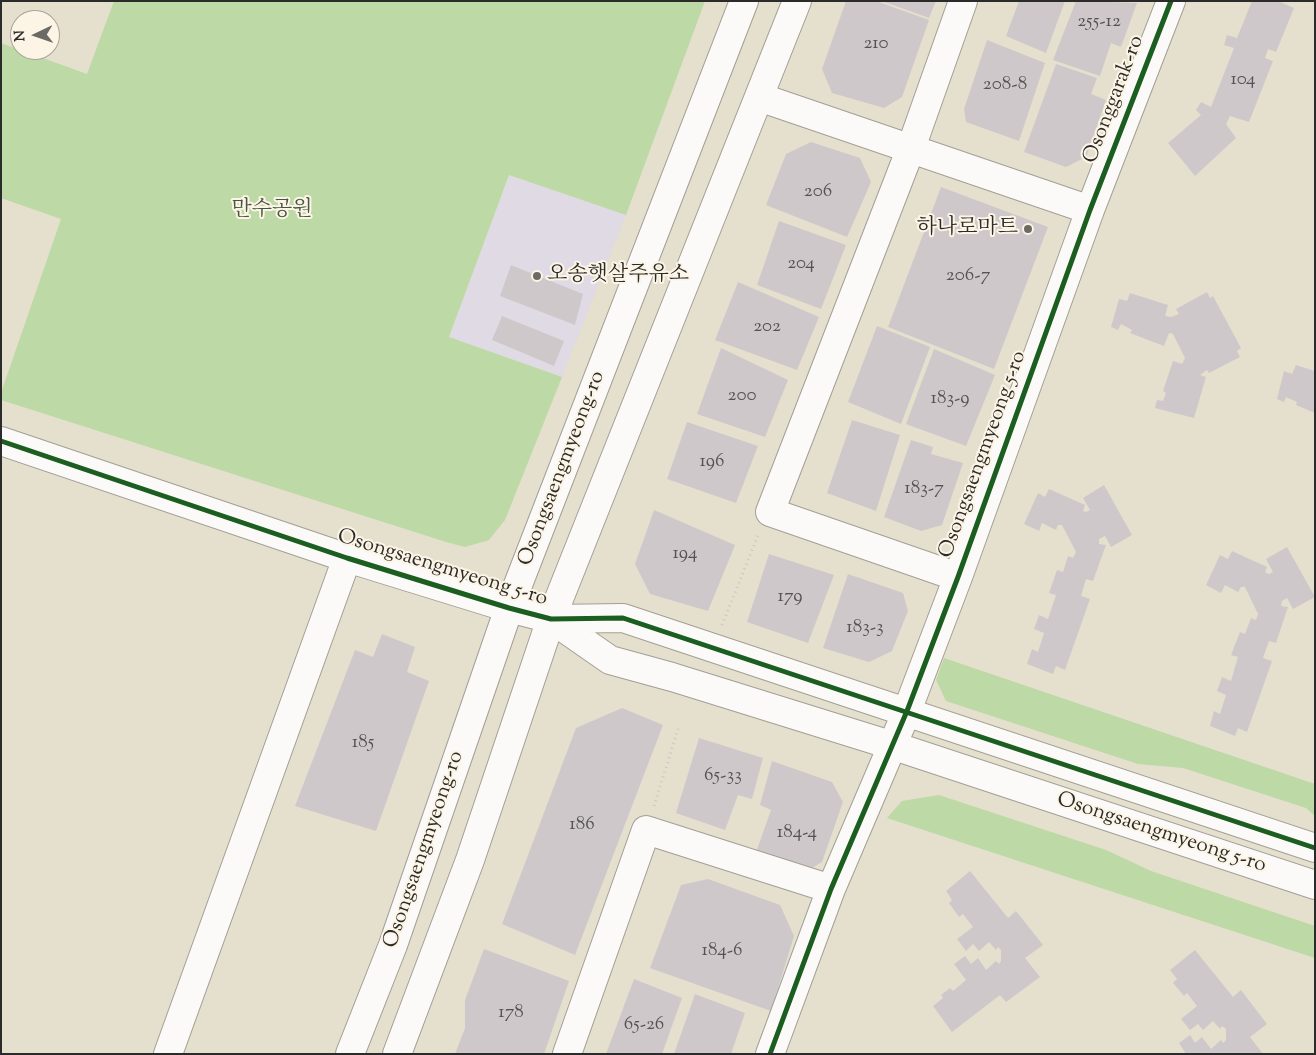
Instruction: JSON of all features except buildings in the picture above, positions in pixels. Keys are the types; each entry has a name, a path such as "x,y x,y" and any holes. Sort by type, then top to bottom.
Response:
{"street":[{"name":"Osongsaengmyeong-ro","path":"350,1054 393,945 509,608 744,1"},
{"name":"Osongsaengmyeong-ro","path":"397,1054 470,860 551,619 797,1"},
{"path":"958,577 770,512 911,148 963,1"},
{"name":"Osonggarak-ro","path":"1090,210 1171,1"},
{"path":"759,97 1090,210"},
{"name":"Osongsaengmyeong 5-ro","path":"770,1054 831,889 894,746 958,577 1090,210"},
{"name":"Osongsaengmyeong 5-ro","path":"1,441 347,558 509,608 551,619 623,618 1315,848"},
{"path":"168,1054 347,558"},
{"name":"Osongsaengmyeong 5-ro","path":"551,619 610,660 672,677 894,746 1315,885"},
{"path":"567,1054 646,830 831,889"}],"path":[{"path":"721,628 752,546 770,512"},
{"path":"646,830 680,726"}],"shaded area":[{"name":"오송햇살주유소","path":"509,175 626,215 562,377 449,337"}],"green space":[{"name":"만수공원","path":"114,1 705,1 626,215 509,175 449,337 562,377 505,520 489,540 465,547 1,400 1,393 61,219 1,198 1,43 10,46 10,60 48,60 87,74"},
{"path":"944,658 1315,784 1315,816 1306,808 1183,768 1138,764 946,701 936,680"},
{"path":"939,795 1106,850 1151,871 1315,926 1315,958 887,818 902,801"}],"cycle path":[{"path":"770,1054 831,889 907,711 958,577 1090,210 1171,1"},
{"path":"1,441 347,558 509,608 551,619 623,618 1315,848"}],"place":[{"name":"하나로마트","path":"1028,229"},
{"name":"오송햇살주유소","path":"537,276"}]}
